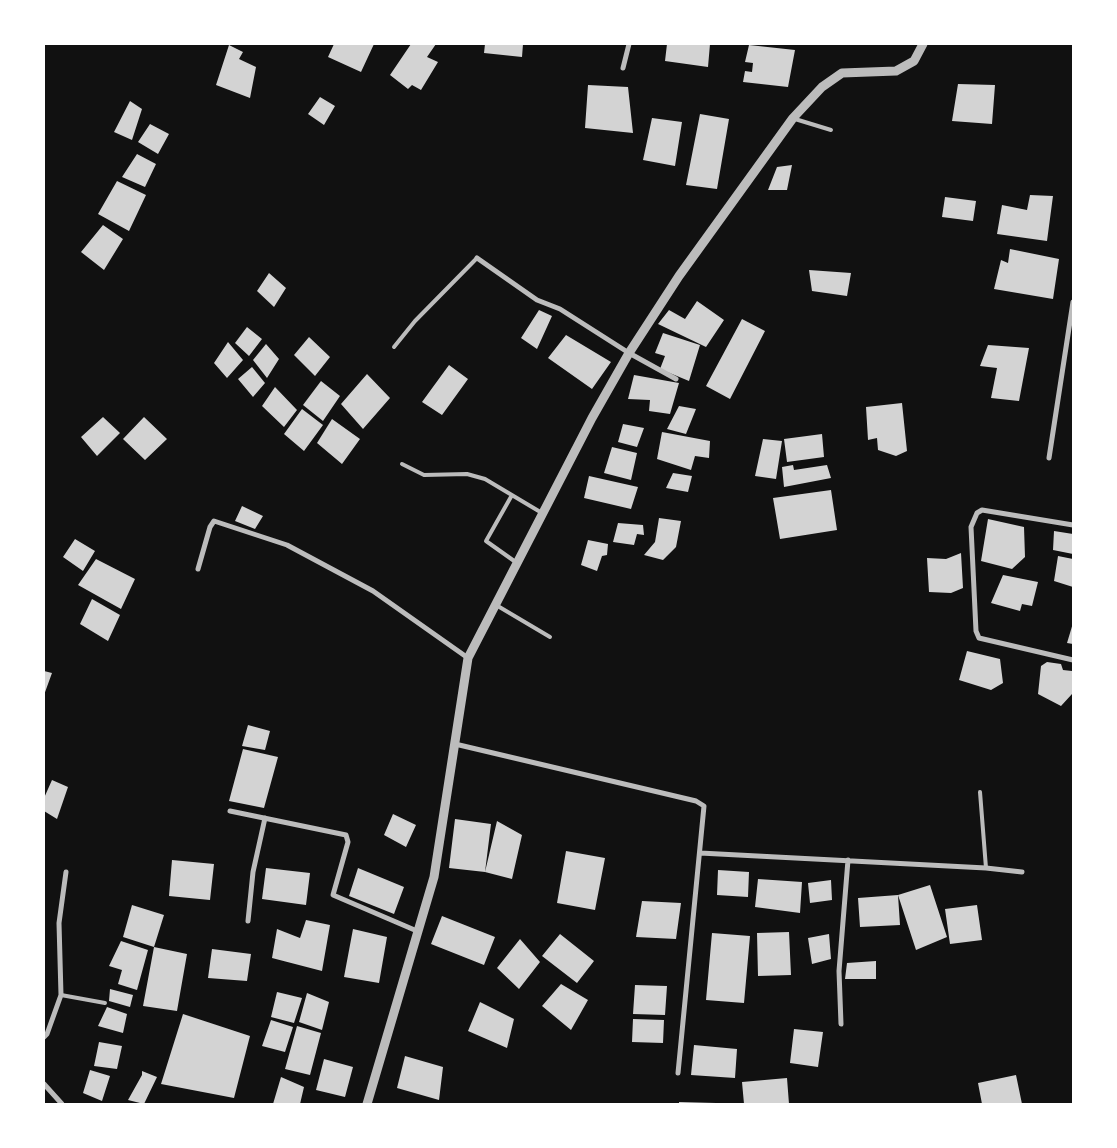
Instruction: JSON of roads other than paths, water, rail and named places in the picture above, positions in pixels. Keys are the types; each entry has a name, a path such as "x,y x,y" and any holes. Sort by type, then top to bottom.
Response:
{"street":[{"path":"622,68 629,44"},
{"path":"366,1104 434,877 468,658 592,418 630,353 679,276 793,118 822,87 842,73 896,71 914,61 923,44"},
{"path":"478,258 537,300 560,309 630,353 676,379"},
{"path":"1049,458 1073,302"},
{"path":"1073,525 982,510 977,513 971,527 976,632 979,638 1073,660"},
{"path":"198,568 210,528 214,521 287,545 373,590 468,658"},
{"path":"455,744 701,803 705,811 678,1072"},
{"path":"230,811 346,835 348,842 333,895 417,931"},
{"path":"248,922 253,872 265,818"},
{"path":"700,853 986,868 1022,872"},
{"path":"841,1024 839,970 848,860"},
{"path":"44,1037 47,1034 61,995 59,923 66,872"},
{"path":"44,1084 62,1104"}],"lane":[{"path":"793,118 831,130"},
{"path":"394,347 414,321 478,258"},
{"path":"402,464 424,475 467,474 485,479 543,513"},
{"path":"512,494 486,541 517,563"},
{"path":"496,605 550,637"},
{"path":"980,792 986,868"},
{"path":"61,995 105,1003"}]}
